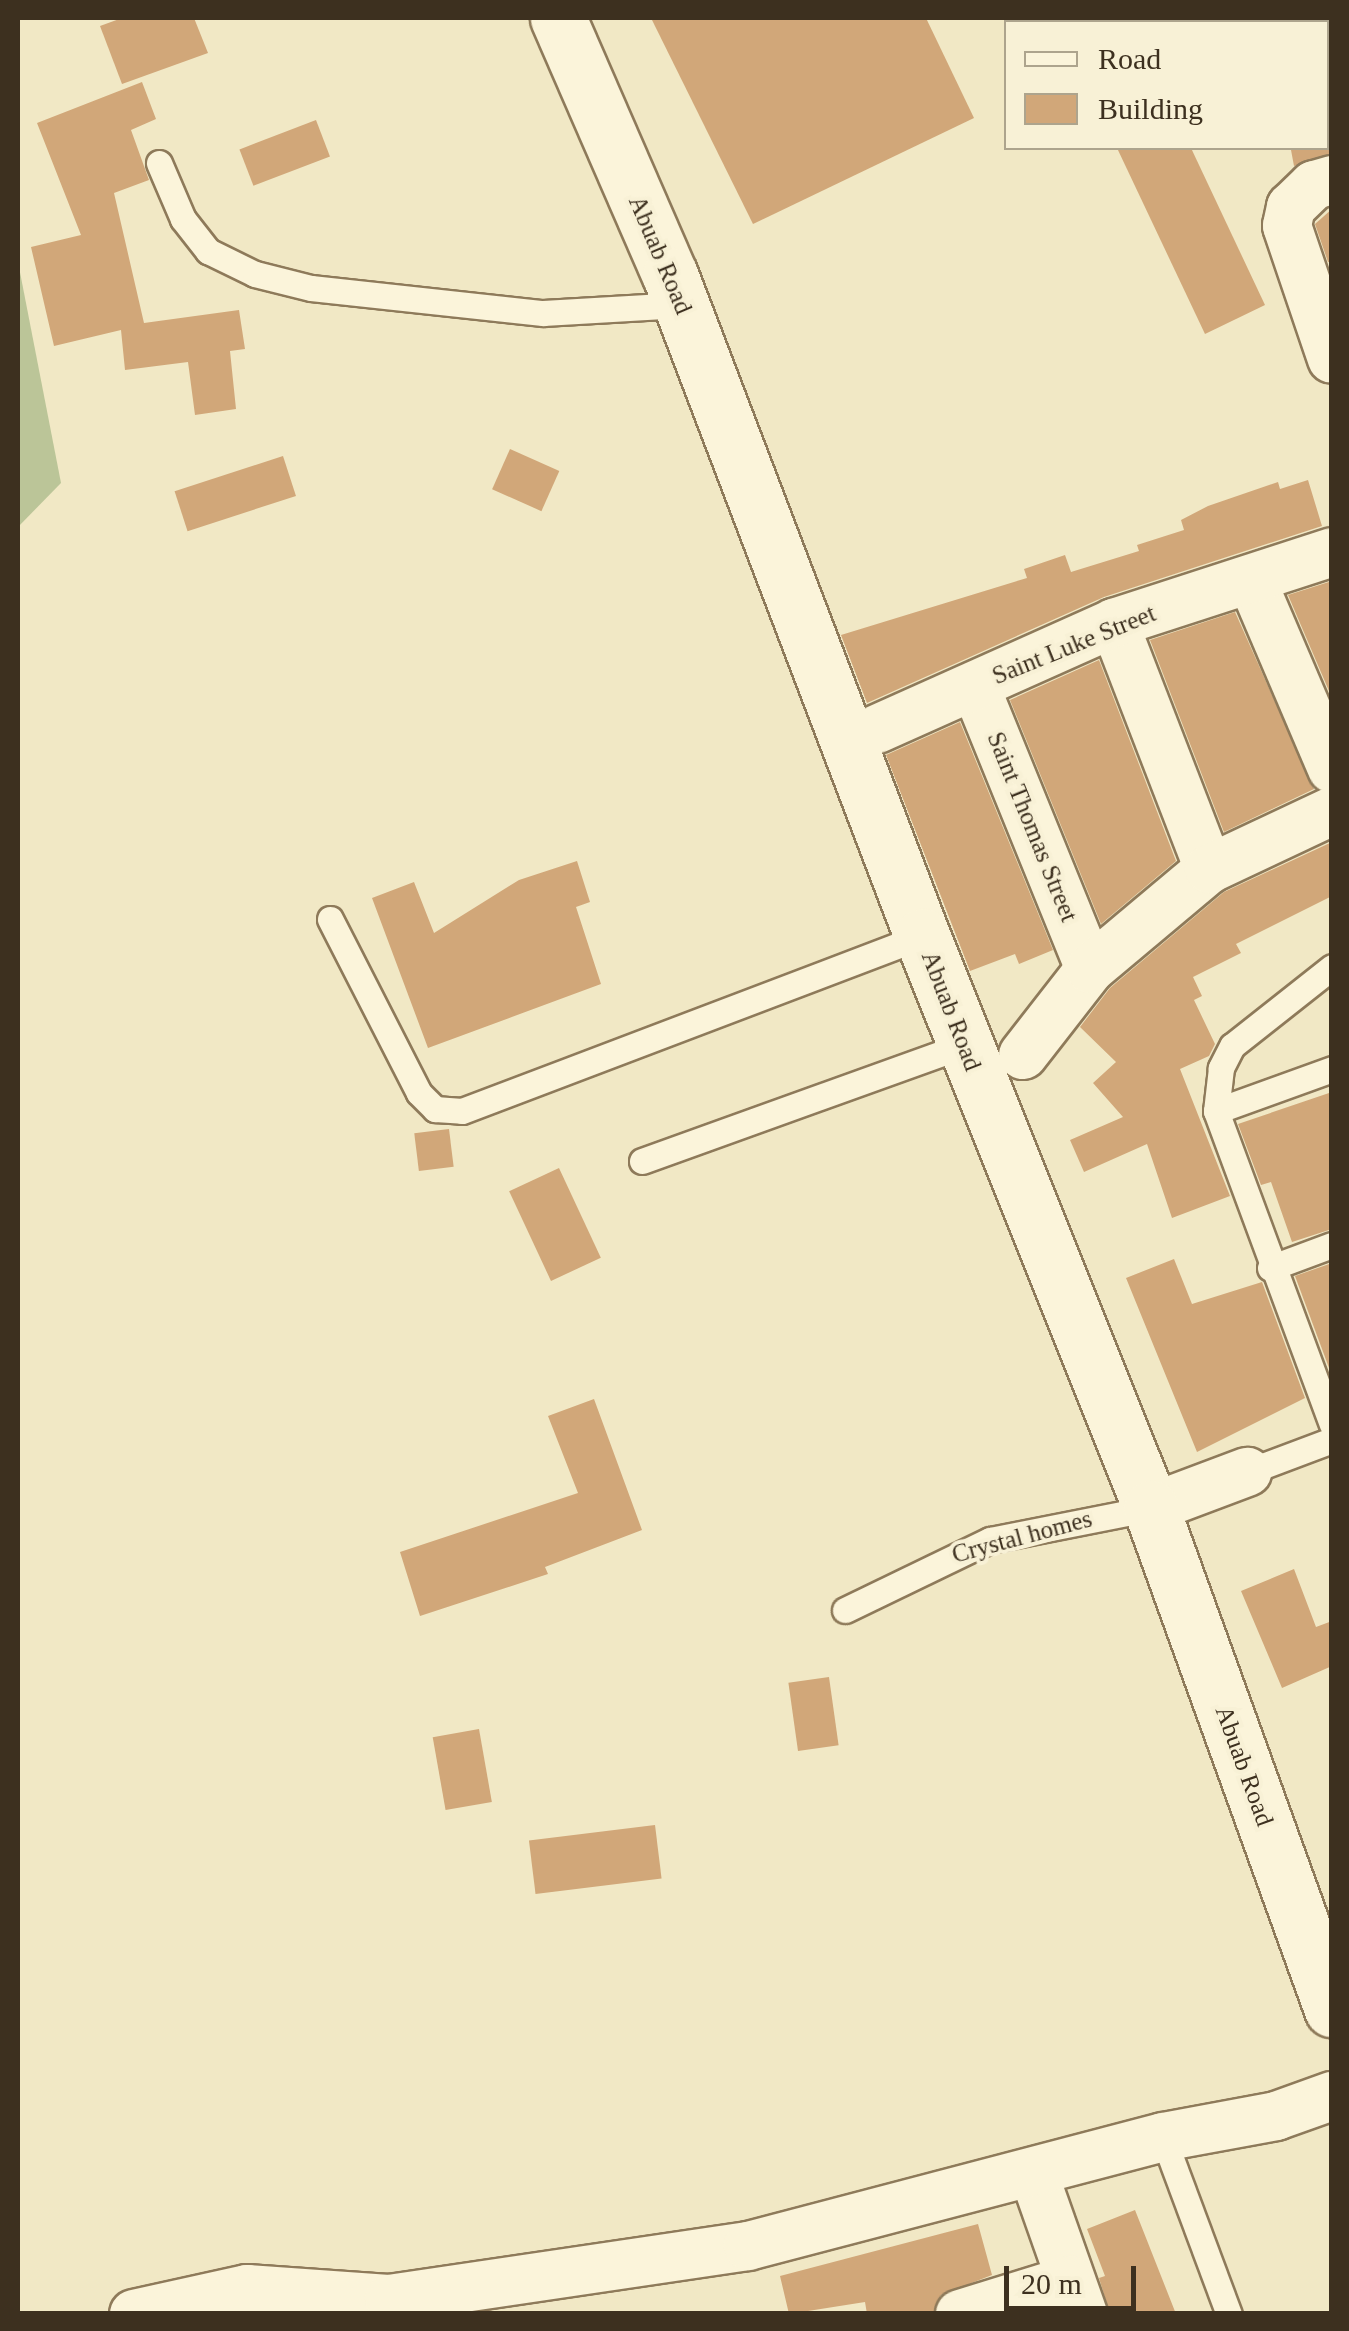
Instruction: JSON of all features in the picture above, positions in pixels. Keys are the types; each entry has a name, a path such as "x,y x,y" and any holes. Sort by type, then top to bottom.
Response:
{"street":[{"name":"Abuab Road","path":"558,18 682,305 964,1044 1151,1508 1332,2009"},
{"path":"1332,180 1314,185 1291,207 1287,226 1332,359"},
{"name":"Saint Luke Street","path":"877,729 1114,623 1332,552"},
{"path":"1252,581 1332,769"},
{"path":"1114,623 1209,868"},
{"name":"Saint Thomas Street","path":"975,686 1090,969"},
{"path":"1023,1054 1090,969 1209,868 1332,811"},
{"path":"1151,1508 1247,1472"},
{"path":"134,2314 247,2290 389,2299 748,2246 1163,2137 1276,2116 1332,2096"},
{"path":"960,2314 1076,2297 1033,2172"}],"lane":[{"path":"160,163 183,218 208,251 255,274 311,288 543,313 682,305"},
{"path":"330,918 419,1093 436,1108 462,1110 922,936"},
{"path":"1332,968 1232,1046 1221,1068 1216,1111 1270,1268 1332,1424"},
{"path":"642,1161 964,1044"},
{"path":"1216,1111 1332,1069"},
{"path":"1270,1268 1332,1245"},
{"path":"1247,1472 1332,1440"},
{"name":"Crystal homes","path":"845,1610 990,1540 1151,1508"},
{"path":"1163,2137 1229,2314"}],"green space":[{"path":"18,262 61,483 18,527"}],"building":[{"path":"122,18 194,18 208,53 122,84 100,26"},
{"path":"651,18 926,18 974,118 753,224"},
{"path":"142,82 156,119 131,130 149,180 114,193 144,323 239,310 245,349 230,351 236,409 195,415 188,362 125,370 121,330 54,346 31,247 81,235 37,123"},
{"path":"316,120 330,156 253,186 239,149"},
{"path":"1332,140 1332,153 1294,166 1291,150 1329,150"},
{"path":"1118,150 1192,150 1265,305 1205,334"},
{"path":"1332,209 1332,262 1328,262 1315,224"},
{"path":"510,449 559,471 541,511 492,489"},
{"path":"283,456 296,496 188,531 175,491"},
{"path":"1308,480 1322,526 1104,597 867,703 841,635 1027,578 1024,569 1065,555 1071,572 1139,551 1137,545 1184,530 1181,520 1208,506 1278,482 1280,489"},
{"path":"1332,581 1332,698 1288,595"},
{"path":"1235,612 1314,789 1224,832 1150,640"},
{"path":"1099,660 1176,861 1101,924 1010,700"},
{"path":"960,722 1053,950 1019,964 1015,954 970,971 886,755"},
{"path":"1332,842 1332,896 1236,944 1241,953 1193,977 1202,996 1194,1000 1215,1044 1209,1056 1180,1069 1230,1196 1172,1218 1147,1144 1084,1172 1070,1140 1123,1117 1093,1083 1116,1062 1080,1027 1110,988 1224,892"},
{"path":"577,861 590,902 576,907 601,984 428,1048 372,898 414,882 434,933 519,880"},
{"path":"1332,1092 1332,1229 1292,1242 1271,1182 1261,1185 1238,1124"},
{"path":"449,1129 454,1167 419,1171 414,1133"},
{"path":"559,1168 601,1258 551,1281 509,1191"},
{"path":"1174,1259 1192,1304 1262,1282 1305,1398 1197,1452 1126,1278"},
{"path":"1332,1263 1332,1376 1295,1276"},
{"path":"594,1399 642,1530 545,1567 548,1574 420,1616 400,1552 578,1493 548,1416"},
{"path":"1294,1569 1316,1627 1332,1621 1332,1666 1282,1688 1241,1591"},
{"path":"829,1677 839,1745 798,1751 788,1683"},
{"path":"479,1729 492,1802 446,1810 433,1737"},
{"path":"655,1825 662,1879 536,1894 529,1840"},
{"path":"1135,2210 1176,2314 1110,2314 1099,2278 1105,2276 1087,2229"},
{"path":"978,2224 992,2275 941,2295 933,2314 867,2314 865,2302 789,2314 780,2276"}]}
